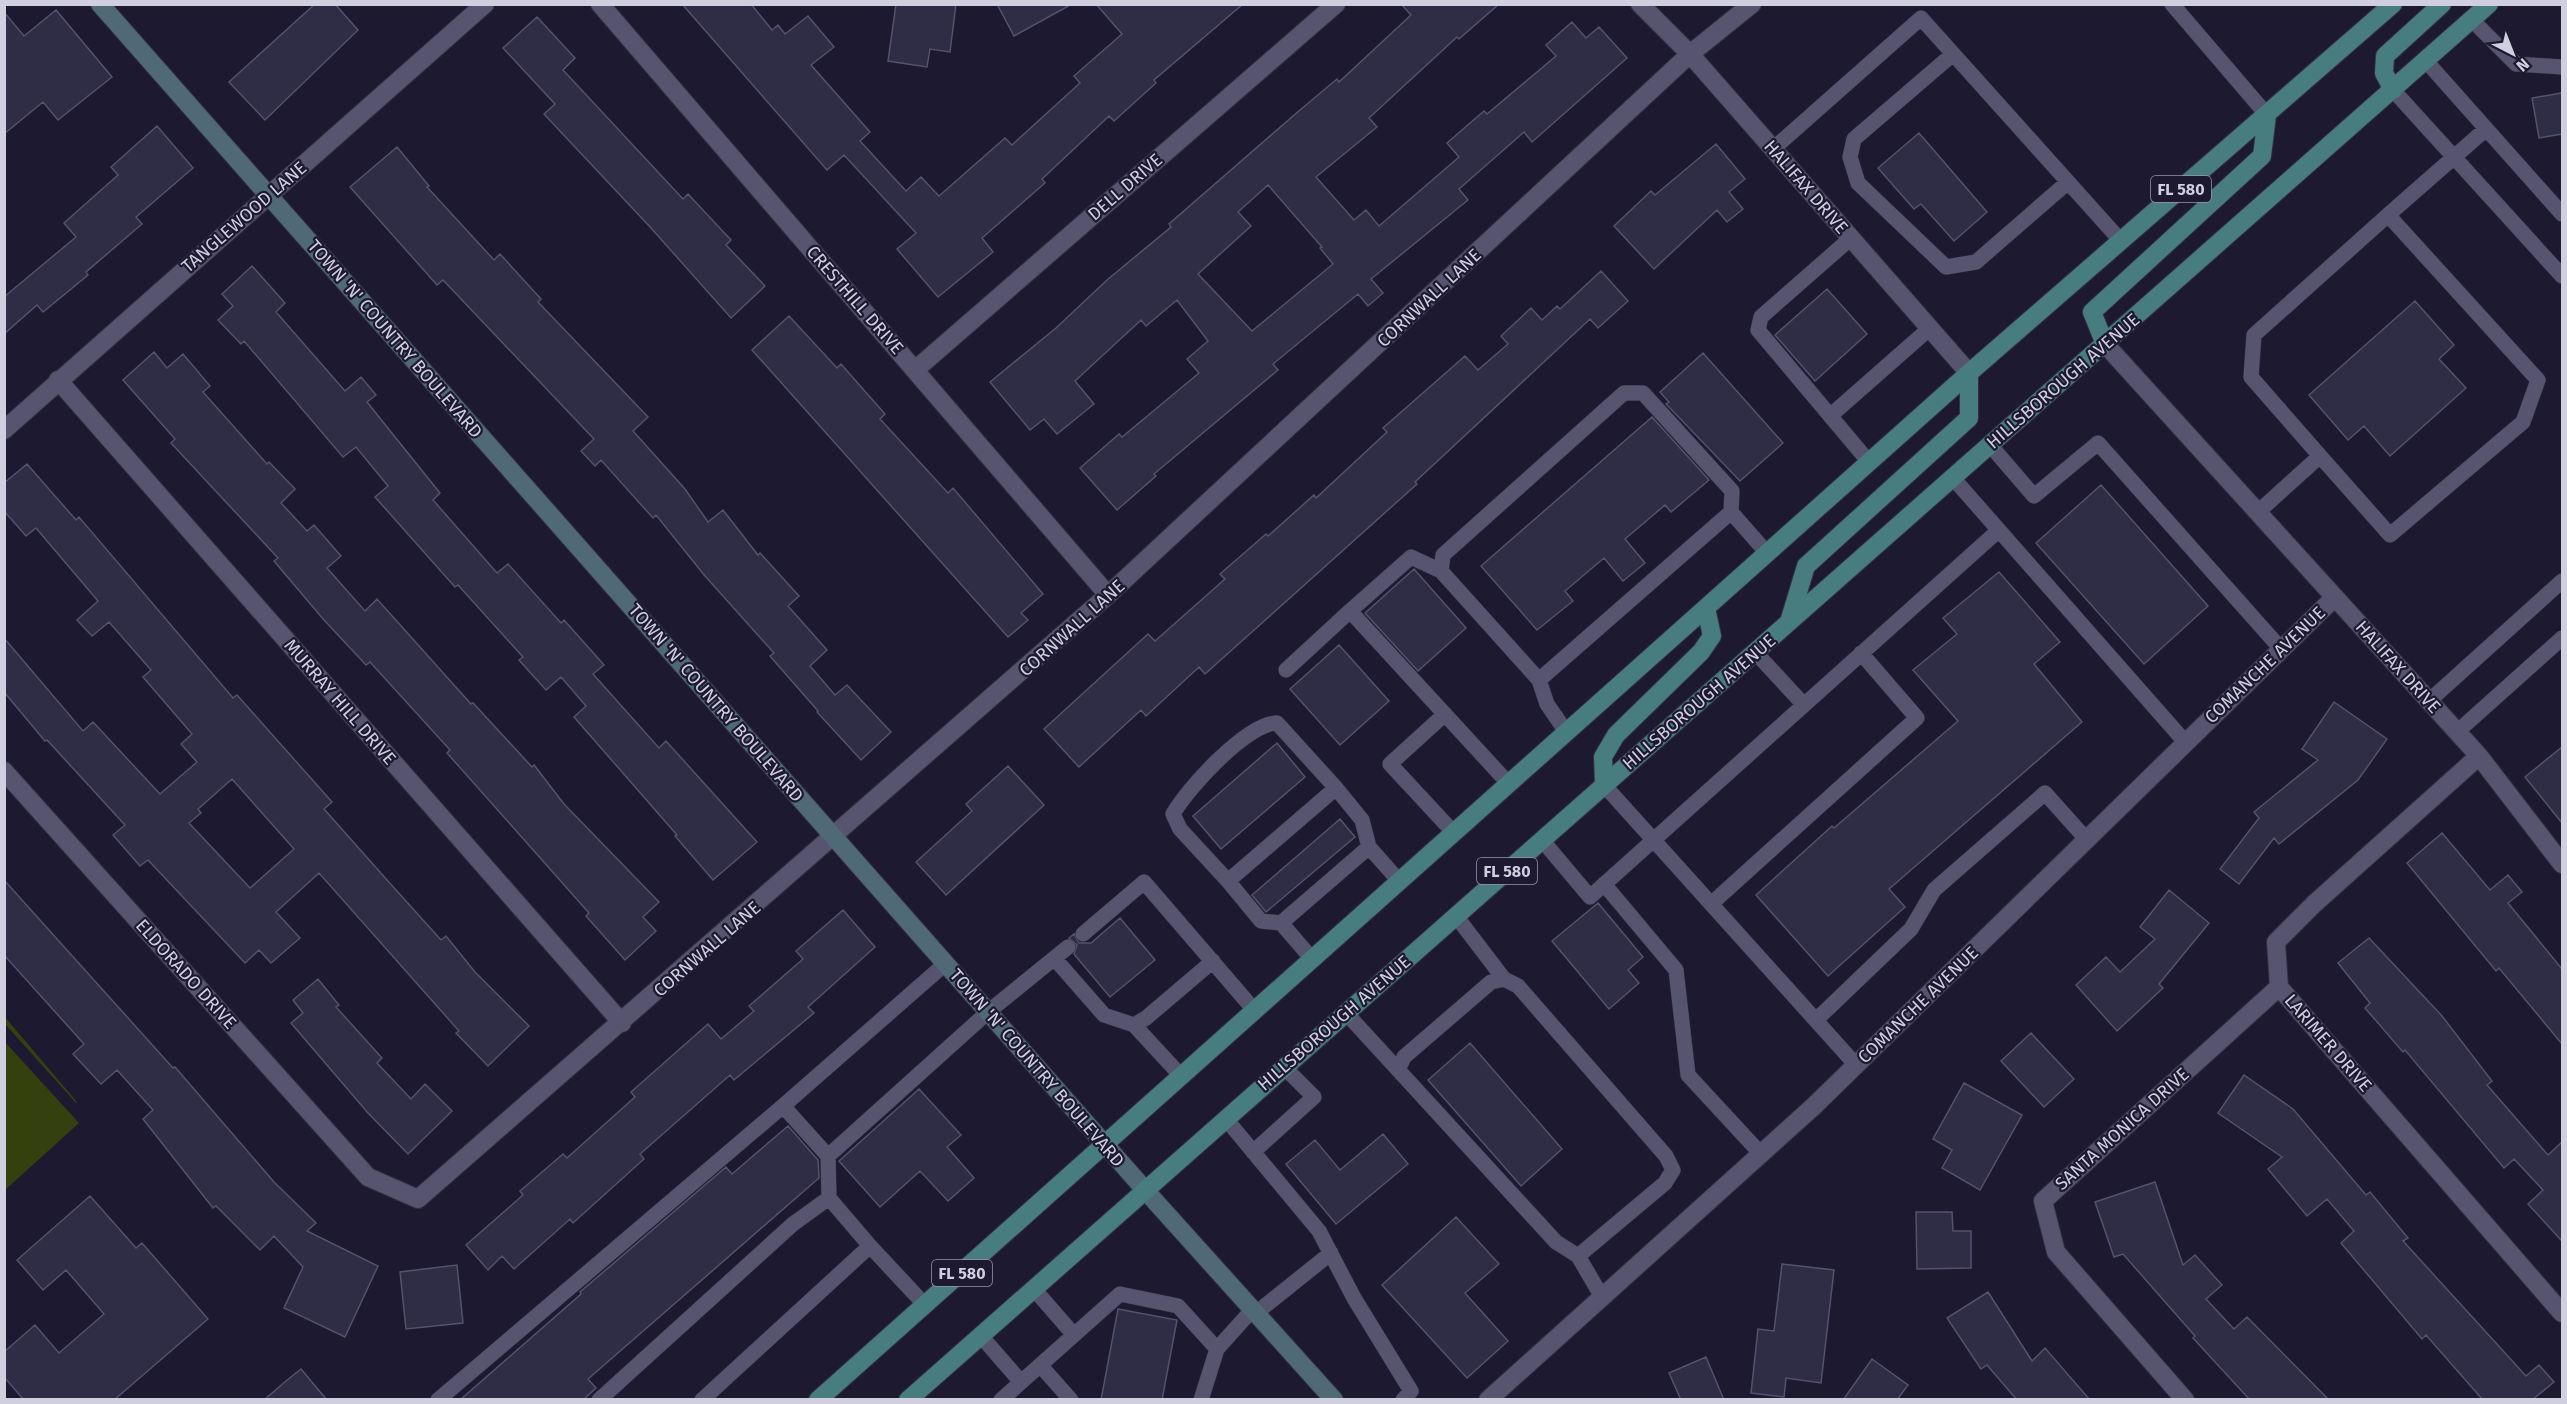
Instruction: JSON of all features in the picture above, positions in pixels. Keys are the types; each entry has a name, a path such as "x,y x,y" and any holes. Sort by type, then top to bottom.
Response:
{"main road":[{"name":"FL 580","path":"818,1400 1969,373 2393,4"},
{"path":"2393,90 2384,73 2385,56 2442,4"},
{"name":"HILLSBOROUGH AVENUE","path":"909,1400 2489,4"},
{"path":"2105,344 2092,312 2262,156 2267,115"},
{"path":"1789,622 1806,566 1969,418 1969,373"},
{"path":"1604,785 1603,757 1616,735 1701,652 1712,636 1706,608"}],"street":[{"name":"TOWN 'N' COUNTRY BOULEVARD","path":"100,4 1105,1146 1255,1311 1327,1397"},
{"name":"TANGLEWOOD LANE","path":"4,430 485,4"},
{"name":"CRESTHILL DRIVE","path":"600,4 1108,596"},
{"name":"DELL DRIVE","path":"915,370 1336,4"},
{"name":"HALIFAX DRIVE","path":"1640,4 1690,54 1969,373"},
{"name":"CORNWALL LANE","path":"368,1177 418,1198 622,1023 1108,596 1690,54 1752,4"},
{"name":"HALIFAX DRIVE","path":"2105,344 2479,756 2562,864"},
{"name":"MURRAY HILL DRIVE","path":"58,380 622,1023"},
{"name":"COMANCHE AVENUE","path":"1488,1400 1761,1154 1856,1065 2335,597"},
{"name":"LARIMER DRIVE","path":"2479,756 2276,942 2279,987 2562,1313"},
{"name":"ELDORADO DRIVE","path":"4,771 368,1177"},
{"name":"SANTA MONICA DRIVE","path":"2185,1400 2056,1252 2043,1201 2279,987"}],"lane":[{"path":"2172,4 2267,115"},
{"path":"1773,149 1921,18 2121,241"},
{"path":"2472,20 2516,64 2562,67"},
{"path":"1953,54 1854,139 1850,158 1858,183 1946,267 1976,262 2068,182"},
{"path":"2426,61 2562,214"},
{"path":"2393,90 2562,276"},
{"path":"2388,215 2538,380 2523,422 2390,535 2252,377 2254,335 2388,215 2486,129"},
{"path":"1851,238 1761,317 1758,330 1869,462"},
{"path":"1830,416 1930,328"},
{"path":"1441,571 1443,555 1624,393 1643,393 1732,491 1731,512 1767,553"},
{"path":"1990,445 2034,496 2098,443 2282,650"},
{"path":"2258,512 2320,456"},
{"path":"1953,478 2186,743"},
{"path":"1539,680 1731,512"},
{"path":"1542,840 1590,897 1999,530"},
{"path":"1286,670 1412,557 1441,571 1539,680 1548,704 1567,733"},
{"path":"2429,701 2562,581"},
{"path":"1350,611 1509,784"},
{"path":"2457,732 2562,638"},
{"path":"1755,652 1804,705"},
{"path":"1711,904 1917,718 1862,653"},
{"path":"1444,714 1390,764 1454,833"},
{"path":"1313,960 1281,923 1261,921 1180,829 1173,814 1183,796 1250,733 1266,723 1276,723 1362,820 1369,847 1400,882"},
{"path":"1604,785 1856,1065"},
{"path":"1228,881 1336,788"},
{"path":"1816,1020 1911,928 1934,890 2045,794 2087,840"},
{"path":"1281,923 1369,847"},
{"path":"1083,934 1144,882 1255,1011"},
{"path":"1604,884 1676,970 1688,1075 1761,1154"},
{"path":"1456,916 1504,979 1518,986 1666,1156 1673,1170 1665,1183 1578,1256"},
{"path":"828,1156 988,1012 1068,947"},
{"path":"1055,959 1104,1015 1134,1025 1182,1077"},
{"path":"1134,1025 1146,1018 1213,961"},
{"path":"438,1400 783,1106 945,963"},
{"path":"1399,1068 1404,1057 1491,982 1504,979"},
{"path":"1347,1013 1556,1242 1578,1256 1602,1297"},
{"path":"1253,1152 1314,1097 1284,1067"},
{"path":"783,1106 828,1156 829,1198 925,1305"},
{"path":"1226,1119 1319,1231 1354,1298 1411,1391 1402,1400"},
{"path":"599,1400 793,1224 829,1198"},
{"path":"702,1400 870,1246"},
{"path":"1201,1400 1217,1349 1255,1311 1331,1253"},
{"path":"1034,1289 1074,1335"},
{"path":"1001,1400 1120,1294 1178,1306 1217,1349"},
{"path":"981,1336 1022,1382"},
{"path":"1040,1365 1071,1400"}],"green space":[{"path":"4,1016 77,1102 76,1103 5,1024"},
{"path":"4,1041 79,1123 5,1190 4,1190"}],"building":[{"path":"315,4 335,4 358,30 265,120 229,82"},
{"path":"682,4 751,4 772,30 778,25 785,34 808,16 834,47 811,65 870,132 860,141 906,191 921,177 939,196 1005,138 1012,145 1080,83 1074,76 1122,34 1096,4 1243,4 1154,80 1156,83 1114,121 1109,116 1042,179 1045,183 982,238 993,252 938,297 897,249 916,233 844,155 827,170"},
{"path":"896,4 956,4 950,52 930,49 927,67 888,61"},
{"path":"997,4 1072,4 1014,36"},
{"path":"1401,4 1499,4 1459,39 1457,37 1369,118 1377,127 1316,177 1354,220 1366,210 1379,226 1459,157 1447,143 1484,111 1487,114 1556,56 1546,45 1572,22 1586,38 1599,27 1627,58 1532,142 1524,132 1459,189 1468,200 1371,279 1383,293 1368,306 1358,294 1273,364 1278,370 1154,474 1156,476 1117,510 1080,468 1119,434 1122,437 1199,373 1187,359 1208,341 1177,300 1146,326 1141,320 1075,381 1094,404 1057,434 1044,419 1030,430 990,382 1056,328 1107,280 1171,227 1169,224 1300,110 1337,79 1339,82 1411,15","holes":["1268,185 1322,247 1320,248 1333,264 1252,331 1198,274 1251,226 1238,212"]},
{"path":"56,10 112,77 58,120 43,102 4,134 4,12 24,36"},
{"path":"537,17 575,58 563,70 683,199 688,194 731,240 726,245 765,286 731,318 651,228 544,114 555,104 503,48"},
{"path":"2562,93 2562,134 2539,138 2532,98"},
{"path":"157,126 193,168 136,217 142,224 86,272 88,275 43,312 37,305 4,334 4,297 76,237 64,223 118,175 111,167"},
{"path":"1919,133 1987,212 1954,241 1921,204 1914,209 1878,168"},
{"path":"1716,144 1745,179 1729,192 1743,209 1727,222 1717,210 1654,269 1614,226 1651,191 1655,195"},
{"path":"397,147 429,186 427,187 494,260 500,254 541,299 538,302 648,417 633,431 685,489 708,522 723,510 758,555 760,553 799,596 788,606 827,650 810,666 835,695 847,685 891,732 861,760 770,656 774,653 705,576 656,515 653,518 601,460 595,466 581,451 594,439 443,280 437,285 350,187"},
{"path":"252,266 285,303 276,312 345,391 361,377 376,395 367,402 440,493 433,500 497,573 508,564 561,623 564,620 604,665 593,674 659,748 666,741 757,842 713,880 675,836 677,835 574,717 586,706 561,677 546,690 519,660 523,657 458,585 455,587 375,497 388,486 356,447 343,457 244,341 241,344 218,320 233,306 222,294"},
{"path":"1601,271 1628,301 1598,328 1590,319 1415,482 1417,484 1205,674 1199,667 1146,716 1141,710 1079,767 1044,729 1148,634 1155,641 1225,579 1220,574 1314,495 1316,498 1387,432 1383,428 1465,356 1478,370 1508,344 1501,336 1531,308 1542,320 1557,306 1560,309"},
{"path":"1827,289 1867,334 1815,381 1775,335"},
{"path":"2415,301 2454,345 2439,359 2466,388 2390,456 2364,426 2348,440 2309,395"},
{"path":"789,316 837,368 841,364 885,414 880,419 948,493 953,488 1043,594 1021,613 1028,620 1008,637 752,350"},
{"path":"154,352 167,368 183,354 210,386 203,392 267,464 269,462 295,489 281,503 307,531 314,525 341,556 327,568 365,611 377,599 471,704 473,703 532,767 534,765 564,804 659,902 643,917 656,931 625,960 586,916 589,913 447,753 450,750 370,662 366,665 324,620 274,561 278,558 171,443 175,439 123,380"},
{"path":"1703,353 1783,443 1740,481 1666,404 1669,402 1660,392"},
{"path":"1652,417 1709,480 1671,512 1665,505 1625,539 1645,563 1623,581 1604,558 1565,591 1573,601 1537,630 1481,566"},
{"path":"27,464 76,520 79,517 233,698 237,695 332,802 324,809 441,940 446,936 475,972 529,1026 488,1066 456,1033 459,1031 319,873 276,912 300,938 271,963 259,950 245,963 148,860 140,866 113,835 125,825 47,740 45,741 4,692 4,638 83,731 93,722 160,794 197,762 181,744 192,734 143,677 151,670 109,622 92,636 77,620 98,601 36,528 26,536 4,511 4,483","holes":["232,779 294,849 250,888 189,823 201,813 198,809"]},
{"path":"2101,485 2208,606 2144,664 2036,543"},
{"path":"1414,569 1466,628 1418,671 1365,613"},
{"path":"1999,572 2060,642 2034,664 2082,722 1889,889 1905,907 1828,976 1756,895 1832,826 1834,828 1958,721 1913,670 1957,634 1943,618"},
{"path":"1339,645 1389,701 1340,745 1290,689"},
{"path":"2334,702 2387,739 2358,780 2279,844 2274,838 2239,884 2220,869 2259,818 2254,812 2318,760 2302,749"},
{"path":"1277,743 1305,777 1221,849 1193,816"},
{"path":"2562,747 2562,823 2525,777"},
{"path":"1008,766 1044,805 946,895 916,862 972,811 966,804"},
{"path":"1340,819 1355,837 1266,912 1252,895"},
{"path":"2442,833 2490,890 2508,875 2522,892 2508,903 2562,969 2562,1044 2499,968 2496,971 2407,863"},
{"path":"4,880 173,1068 175,1067 274,1182 316,1223 307,1231 378,1266 345,1337 284,1308 303,1267 274,1236 260,1250 216,1206 213,1208 143,1119 153,1110 117,1070 101,1084 73,1054 84,1044 4,955"},
{"path":"2169,890 2209,923 2159,984 2163,988 2117,1031 2076,985 2106,957 2120,972 2155,939 2140,927"},
{"path":"1598,903 1643,957 1628,970 1639,983 1609,1009 1552,941"},
{"path":"843,910 875,947 808,1007 814,1013 734,1080 730,1075 640,1154 644,1159 573,1223 570,1219 514,1269 502,1256 488,1270 466,1245 523,1195 520,1191 563,1154 567,1158 635,1097 631,1092 708,1024 721,1039 754,1011 749,1006 803,959 796,951"},
{"path":"1120,918 1155,960 1110,997 1074,954 1077,945 1069,938 1074,934 1079,943 1091,943"},
{"path":"2369,938 2442,1016 2492,1081 2487,1085 2548,1155 2562,1142 2562,1241 2528,1204 2543,1190 2514,1159 2504,1168 2405,1050 2403,1052 2365,1008 2370,1003 2338,963"},
{"path":"318,979 339,1005 336,1007 382,1058 377,1063 411,1099 425,1084 452,1111 408,1154 368,1113 291,1023 303,1013 293,1000"},
{"path":"2031,1033 2074,1079 2044,1107 2001,1061"},
{"path":"1470,1043 1562,1149 1521,1186 1428,1080"},
{"path":"2244,1075 2293,1109 2366,1195 2370,1192 2408,1238 2403,1241 2526,1376 2539,1365 2554,1382 2532,1400 2483,1400 2426,1335 2422,1339 2341,1243 2354,1231 2327,1199 2307,1216 2268,1169 2282,1157 2218,1113"},
{"path":"1964,1083 2022,1115 1980,1190 1942,1168 1952,1150 1933,1139"},
{"path":"919,1089 961,1135 947,1147 974,1178 948,1201 920,1171 880,1207 839,1161"},
{"path":"788,1126 818,1160 819,1178 588,1379 596,1388 583,1400 460,1400 581,1294 580,1292 726,1167 732,1174"},
{"path":"1383,1134 1408,1164 1336,1224 1286,1164 1315,1140 1340,1170"},
{"path":"2155,1182 2183,1265 2195,1255 2222,1285 2206,1299 2234,1329 2247,1317 2329,1400 2250,1400 2193,1338 2195,1336 2123,1254 2114,1257 2095,1202"},
{"path":"90,1196 136,1248 142,1243 208,1319 114,1400 24,1400 4,1377 4,1352 35,1325 59,1353 104,1314 66,1270 43,1290 17,1260"},
{"path":"1916,1212 1952,1212 1953,1231 1971,1231 1971,1268 1917,1269"},
{"path":"1456,1217 1499,1264 1465,1293 1508,1341 1467,1378 1382,1285"},
{"path":"1782,1264 1834,1270 1821,1383 1786,1378 1784,1397 1751,1393 1758,1329 1774,1331"},
{"path":"457,1265 463,1323 406,1329 400,1272"},
{"path":"1988,1292 2032,1361 2045,1348 2090,1400 2017,1400 1987,1365 1981,1369 1947,1318"},
{"path":"1118,1309 1177,1320 1162,1400 1101,1400"},
{"path":"1706,1357 1724,1400 1681,1400 1669,1373"},
{"path":"1872,1359 1908,1385 1897,1400 1843,1400"},
{"path":"301,1369 327,1400 264,1400 286,1381"}]}
